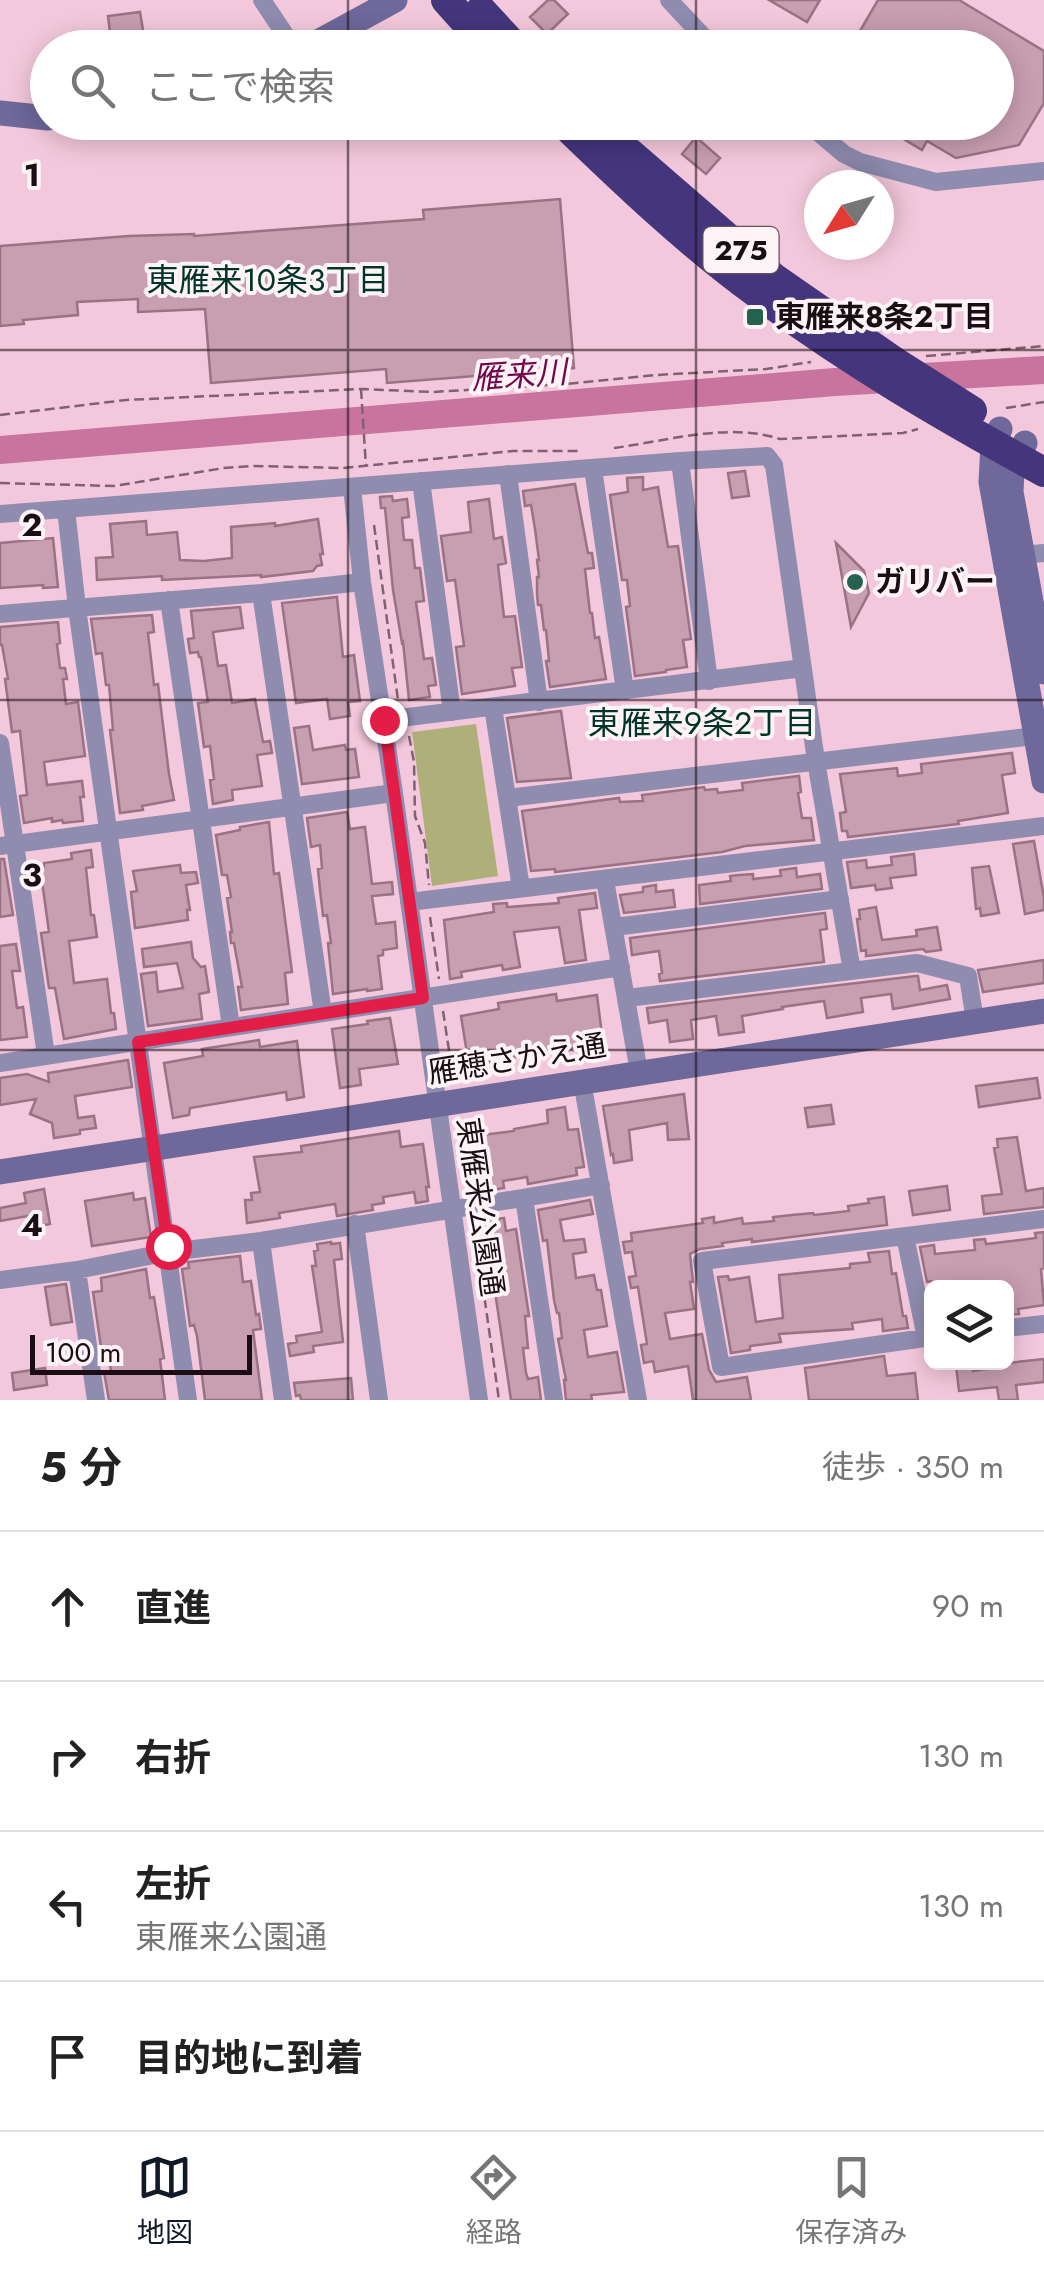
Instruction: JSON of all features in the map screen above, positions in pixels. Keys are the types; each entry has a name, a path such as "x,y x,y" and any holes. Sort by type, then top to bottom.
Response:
{"highway":[{"path":"446,0 473,30"},
{"path":"472,0 500,30"},
{"name":"275","path":"582,140 679,230 756,293 863,366 1018,444"},
{"name":"275","path":"615,140 774,278 907,360 937,406"}],"street":[{"path":"262,0 282,30"},
{"path":"339,30 394,0"},
{"path":"670,0 698,30"},
{"path":"0,113 30,116"},
{"path":"827,140 860,162 936,182 1044,171"},
{"path":"1018,444 1011,492 1033,554 1035,736 1044,781"},
{"path":"1018,444 991,482 1037,656"},
{"path":"0,514 360,482 508,474 592,459 680,461 758,455 771,459 852,971"},
{"path":"592,459 625,691"},
{"path":"680,461 708,681"},
{"path":"508,474 539,702"},
{"path":"421,481 452,712"},
{"name":"東雁来公園通","path":"360,482 362,582 392,716 394,792 435,996 438,1104 480,1400"},
{"path":"66,508 188,1400"},
{"path":"0,614 362,582"},
{"path":"260,593 323,1013"},
{"path":"169,600 231,1027"},
{"path":"392,716 539,702 803,668"},
{"path":"494,707 521,888"},
{"path":"507,798 1035,736"},
{"path":"0,743 8,845 46,1055"},
{"path":"8,845 394,792"},
{"path":"418,898 605,880 1044,826"},
{"path":"605,880 639,1072"},
{"path":"614,927 840,899"},
{"path":"627,998 917,962 968,976 975,1021"},
{"path":"0,1063 621,967"},
{"name":"雁穂さかえ通","path":"0,1172 1044,1011"},
{"path":"582,1081 638,1400"},
{"path":"0,1280 600,1186"},
{"path":"524,1198 554,1400"},
{"path":"924,1339 721,1367 702,1261 1044,1219"},
{"path":"355,1224 380,1400"},
{"path":"905,1236 924,1317"},
{"path":"261,1241 283,1400"},
{"path":"77,1270 96,1400"},
{"path":"1014,1327 1044,1324"}],"path":[{"path":"907,360 1044,346"},
{"path":"0,415 126,400 360,389 433,392 766,369 815,361"},
{"path":"360,389 366,454 360,482"},
{"path":"1018,444 1024,404 1044,402"},
{"path":"605,450 717,434 764,434 780,440 903,432 929,424 937,406"},
{"path":"0,484 114,486 224,468 366,466 513,451 592,459"},
{"path":"372,516 392,716"},
{"path":"409,733 415,816 430,881 418,898"},
{"path":"428,905 435,996 454,1083"},
{"path":"461,1120 470,1199"},
{"path":"473,1219 499,1400"}],"green space":[{"path":"476,724 498,876 432,886 412,732"}],"building":[{"path":"548,0 554,0 568,14 551,30 543,30 530,17"},
{"path":"769,0 820,0 807,22"},
{"path":"878,0 959,0 1009,30 860,30"},
{"path":"140,12 143,30 110,30 108,16"},
{"path":"1014,33 1044,51 1044,103 1019,145 956,158 927,141 922,150 905,140 1014,140"},
{"path":"694,140 699,140 720,158 706,174 682,154"},
{"path":"560,199 574,368 387,383 386,369 211,383 205,309 138,312 138,299 77,302 78,315 0,326 0,246 424,219 423,210"},
{"path":"745,471 749,496 732,498 728,473"},
{"path":"643,477 643,490 658,487 668,547 678,546 691,639 683,640 687,667 635,676 626,607 630,606 627,580 622,580 610,495 628,492 627,478"},
{"path":"575,484 588,553 592,553 594,568 585,569 590,613 595,638 599,637 606,679 550,687 546,630 538,605 535,529 531,505 525,506 523,491"},
{"path":"392,496 393,501 407,499 409,517 402,518 404,540 412,540 415,568 420,568 424,601 416,602 424,659 432,658 436,685 428,686 430,697 409,700 385,508 381,508 380,497"},
{"path":"489,499 494,539 502,537 506,563 498,565 504,617 515,616 522,667 512,668 515,686 462,694 456,647 464,646 455,580 447,581 441,536 471,532 468,502"},
{"path":"318,519 322,565 313,571 261,577 97,580 96,558 113,557 110,524 146,521 147,535 177,532 180,560 204,561 232,558 231,527 275,526"},
{"path":"53,538 58,587 0,588 0,543"},
{"name":"ガリバー","path":"836,543 864,571 869,593 851,627"},
{"path":"337,597 343,657 354,655 360,701 348,702 350,716 330,719 327,699 296,703 282,603"},
{"path":"240,607 243,628 213,632 218,666 226,665 232,703 255,699 263,742 270,741 272,753 257,755 262,786 232,790 233,800 213,804 210,746 204,747 198,703 208,702 201,657 198,652 190,653 188,639 194,638 191,611"},
{"path":"152,615 154,632 148,633 154,685 158,684 174,800 120,813 109,685 102,653 96,654 91,619"},
{"path":"58,622 60,668 65,668 67,679 63,679 66,704 78,702 85,756 44,762 47,785 82,781 83,821 52,822 52,818 24,823 20,796 27,795 20,731 12,732 0,627"},
{"path":"561,711 571,778 517,782 507,718"},
{"path":"309,726 313,750 345,745 346,750 355,749 359,777 302,784 294,728"},
{"path":"1012,753 1015,773 1002,775 1008,813 958,821 959,824 848,837 847,831 842,831 840,813 846,812 840,774 897,768 898,776 922,773 921,764"},
{"path":"799,776 802,818 811,818 814,840 555,872 531,871 522,811 619,798 620,802 643,801 642,795 704,787 717,789 718,793 743,790 742,783"},
{"path":"347,812 350,829 365,827 372,884 392,882 393,894 372,896 376,924 395,922 397,948 383,950 383,955 378,956 382,989 333,994 331,943 327,915 323,916 318,869 322,868 320,845 311,847 307,818"},
{"path":"269,822 292,972 285,973 288,1004 241,1010 238,987 242,987 230,932 227,898 231,897 227,875 222,875 216,835"},
{"path":"1034,841 1044,910 1025,914 1013,844"},
{"path":"91,850 93,867 86,868 97,937 69,941 74,983 107,979 116,1029 64,1039 55,988 49,988 41,933 49,932 40,867 72,859 71,853"},
{"path":"914,854 916,875 890,878 892,888 851,888 847,862 866,860 867,868 892,865 891,857"},
{"path":"0,859 4,859 13,915 0,917"},
{"path":"180,865 181,873 196,872 198,883 186,885 188,920 135,928 131,892 137,891 133,871"},
{"path":"989,866 999,913 981,916 980,908 976,909 972,868"},
{"path":"796,868 797,877 820,874 822,889 700,904 699,885 731,881 730,876 739,875 753,874 753,879 781,876 780,870"},
{"path":"656,885 656,892 673,890 675,907 624,913 620,895 643,892 643,887"},
{"path":"595,893 597,908 579,910 586,960 565,963 559,927 514,932 520,967 503,970 502,965 461,972 462,977 450,979 444,920 494,912 493,904 507,903 507,907 559,903 558,898"},
{"path":"876,907 882,940 917,936 916,930 937,927 941,950 866,956 866,950 861,951 857,919 859,910"},
{"path":"825,913 827,929 820,930 824,962 660,981 659,951 632,955 630,938"},
{"path":"191,942 193,958 201,967 205,966 209,992 199,994 202,1019 148,1026 141,974 156,972 158,992 183,988 177,963 144,967 142,949"},
{"path":"16,944 20,971 12,971 17,1008 23,1007 27,1037 0,1040 0,946"},
{"path":"1044,960 1044,983 983,992 978,970"},
{"path":"918,976 920,990 947,985 950,999 893,1009 891,994 861,998 863,1012 827,1018 824,1001 782,1007 742,1016 744,1032 719,1035 716,1016 691,1020 693,1039 670,1042 667,1020 649,1023 647,1008"},
{"path":"556,994 557,1001 597,995 604,1051 586,1054 585,1046 487,1062 488,1069 470,1072 461,1016 499,1009 498,1003"},
{"path":"390,1018 398,1064 359,1069 361,1085 340,1088 332,1029"},
{"path":"259,1040 260,1047 297,1041 304,1097 287,1100 286,1092 190,1108 189,1115 173,1118 164,1063 203,1056 202,1049"},
{"path":"128,1060 132,1087 75,1096 78,1118 94,1116 96,1128 80,1130 80,1134 54,1138 52,1123 30,1114 36,1099 0,1105 0,1078 27,1074 49,1082 48,1073"},
{"path":"1037,1078 1040,1098 979,1107 976,1086"},
{"path":"684,1094 689,1139 668,1140 667,1123 629,1130 632,1160 614,1163 603,1106"},
{"path":"831,1105 834,1124 808,1127 805,1108"},
{"path":"565,1107 568,1130 578,1129 584,1167 576,1168 577,1175 528,1184 527,1177 503,1181 504,1188 491,1190 489,1178 483,1178 474,1136 548,1123 547,1110"},
{"path":"399,1131 401,1147 423,1144 428,1201 416,1203 414,1192 383,1197 384,1203 372,1205 373,1210 337,1216 335,1204 279,1213 280,1218 247,1223 245,1200 252,1200 251,1193 260,1192 254,1157 302,1152 301,1146"},
{"path":"1017,1137 1026,1191 1044,1188 1044,1207 984,1214 982,1196 1002,1194 994,1148 998,1147 997,1139"},
{"path":"947,1186 950,1210 913,1215 909,1191"},
{"path":"44,1189 50,1224 30,1228 28,1216 0,1221 0,1208 26,1203 24,1193"},
{"path":"133,1193 134,1200 145,1198 151,1237 92,1246 85,1201"},
{"path":"884,1197 887,1225 722,1243 723,1246 690,1254 694,1309 665,1313 670,1339 702,1334 709,1370 716,1382 747,1377 751,1400 693,1400 688,1366 655,1372 653,1361 644,1363 641,1345 647,1344 638,1287 631,1288 629,1277 636,1276 632,1252 625,1253 623,1242 632,1241 631,1233 703,1223 702,1219 714,1217 714,1223 742,1218 743,1224 774,1221 773,1217 849,1211 848,1206"},
{"path":"590,1200 593,1214 560,1220 564,1241 584,1239 586,1252 573,1254 576,1278 594,1275 597,1290 601,1290 607,1326 584,1330 588,1357 617,1352 624,1392 591,1395 592,1400 566,1400 558,1339 562,1338 559,1313 538,1210"},
{"path":"496,1215 497,1219 504,1218 506,1231 516,1229 529,1316 525,1316 528,1348 523,1348 526,1373 528,1379 538,1377 541,1400 511,1400 484,1217"},
{"path":"1044,1232 1044,1305 1018,1309 1019,1314 1014,1314 1014,1280 927,1280 920,1247 934,1245 935,1254 975,1250 974,1240 985,1239 986,1244 1036,1238 1035,1233"},
{"path":"340,1243 342,1259 334,1260 343,1342 313,1346 314,1352 290,1356 288,1344 297,1342 296,1336 322,1332 312,1266 316,1266 317,1244"},
{"path":"889,1251 908,1328 883,1331 882,1319 852,1323 853,1329 779,1334 781,1342 731,1353 718,1277 749,1277 756,1322 783,1318 779,1275 850,1268 850,1264 870,1262 868,1253"},
{"path":"240,1256 243,1282 251,1281 256,1315 259,1314 261,1329 253,1330 262,1400 205,1400 197,1336 194,1325 190,1326 182,1269 189,1268 188,1262"},
{"path":"146,1269 164,1358 160,1359 165,1400 109,1400 104,1372 111,1371 107,1346 101,1347 93,1292 102,1291 101,1278"},
{"path":"66,1284 72,1322 51,1325 45,1287"},
{"path":"884,1356 887,1376 915,1373 918,1400 809,1400 805,1368"},
{"path":"1044,1359 1044,1382 1016,1385 1018,1400 999,1400 997,1387 959,1391 957,1370 1014,1370 1014,1362"},
{"path":"45,1368 47,1385 14,1390 12,1373"},
{"path":"351,1378 353,1400 301,1400 300,1395 296,1396 294,1383"}],"waterway":[{"name":"雁来川","path":"0,450 835,382 1044,370"}],"place":[{"name":"東雁来8条2丁目","path":"755,317"},
{"name":"ガリバー","path":"855,582"}],"district":[{"name":"東雁来10条3丁目","path":"268,280"},
{"name":"東雁来9条2丁目","path":"702,723"}],"route":[{"path":"168,1246 138,1042 423,998 384,720"}]}
